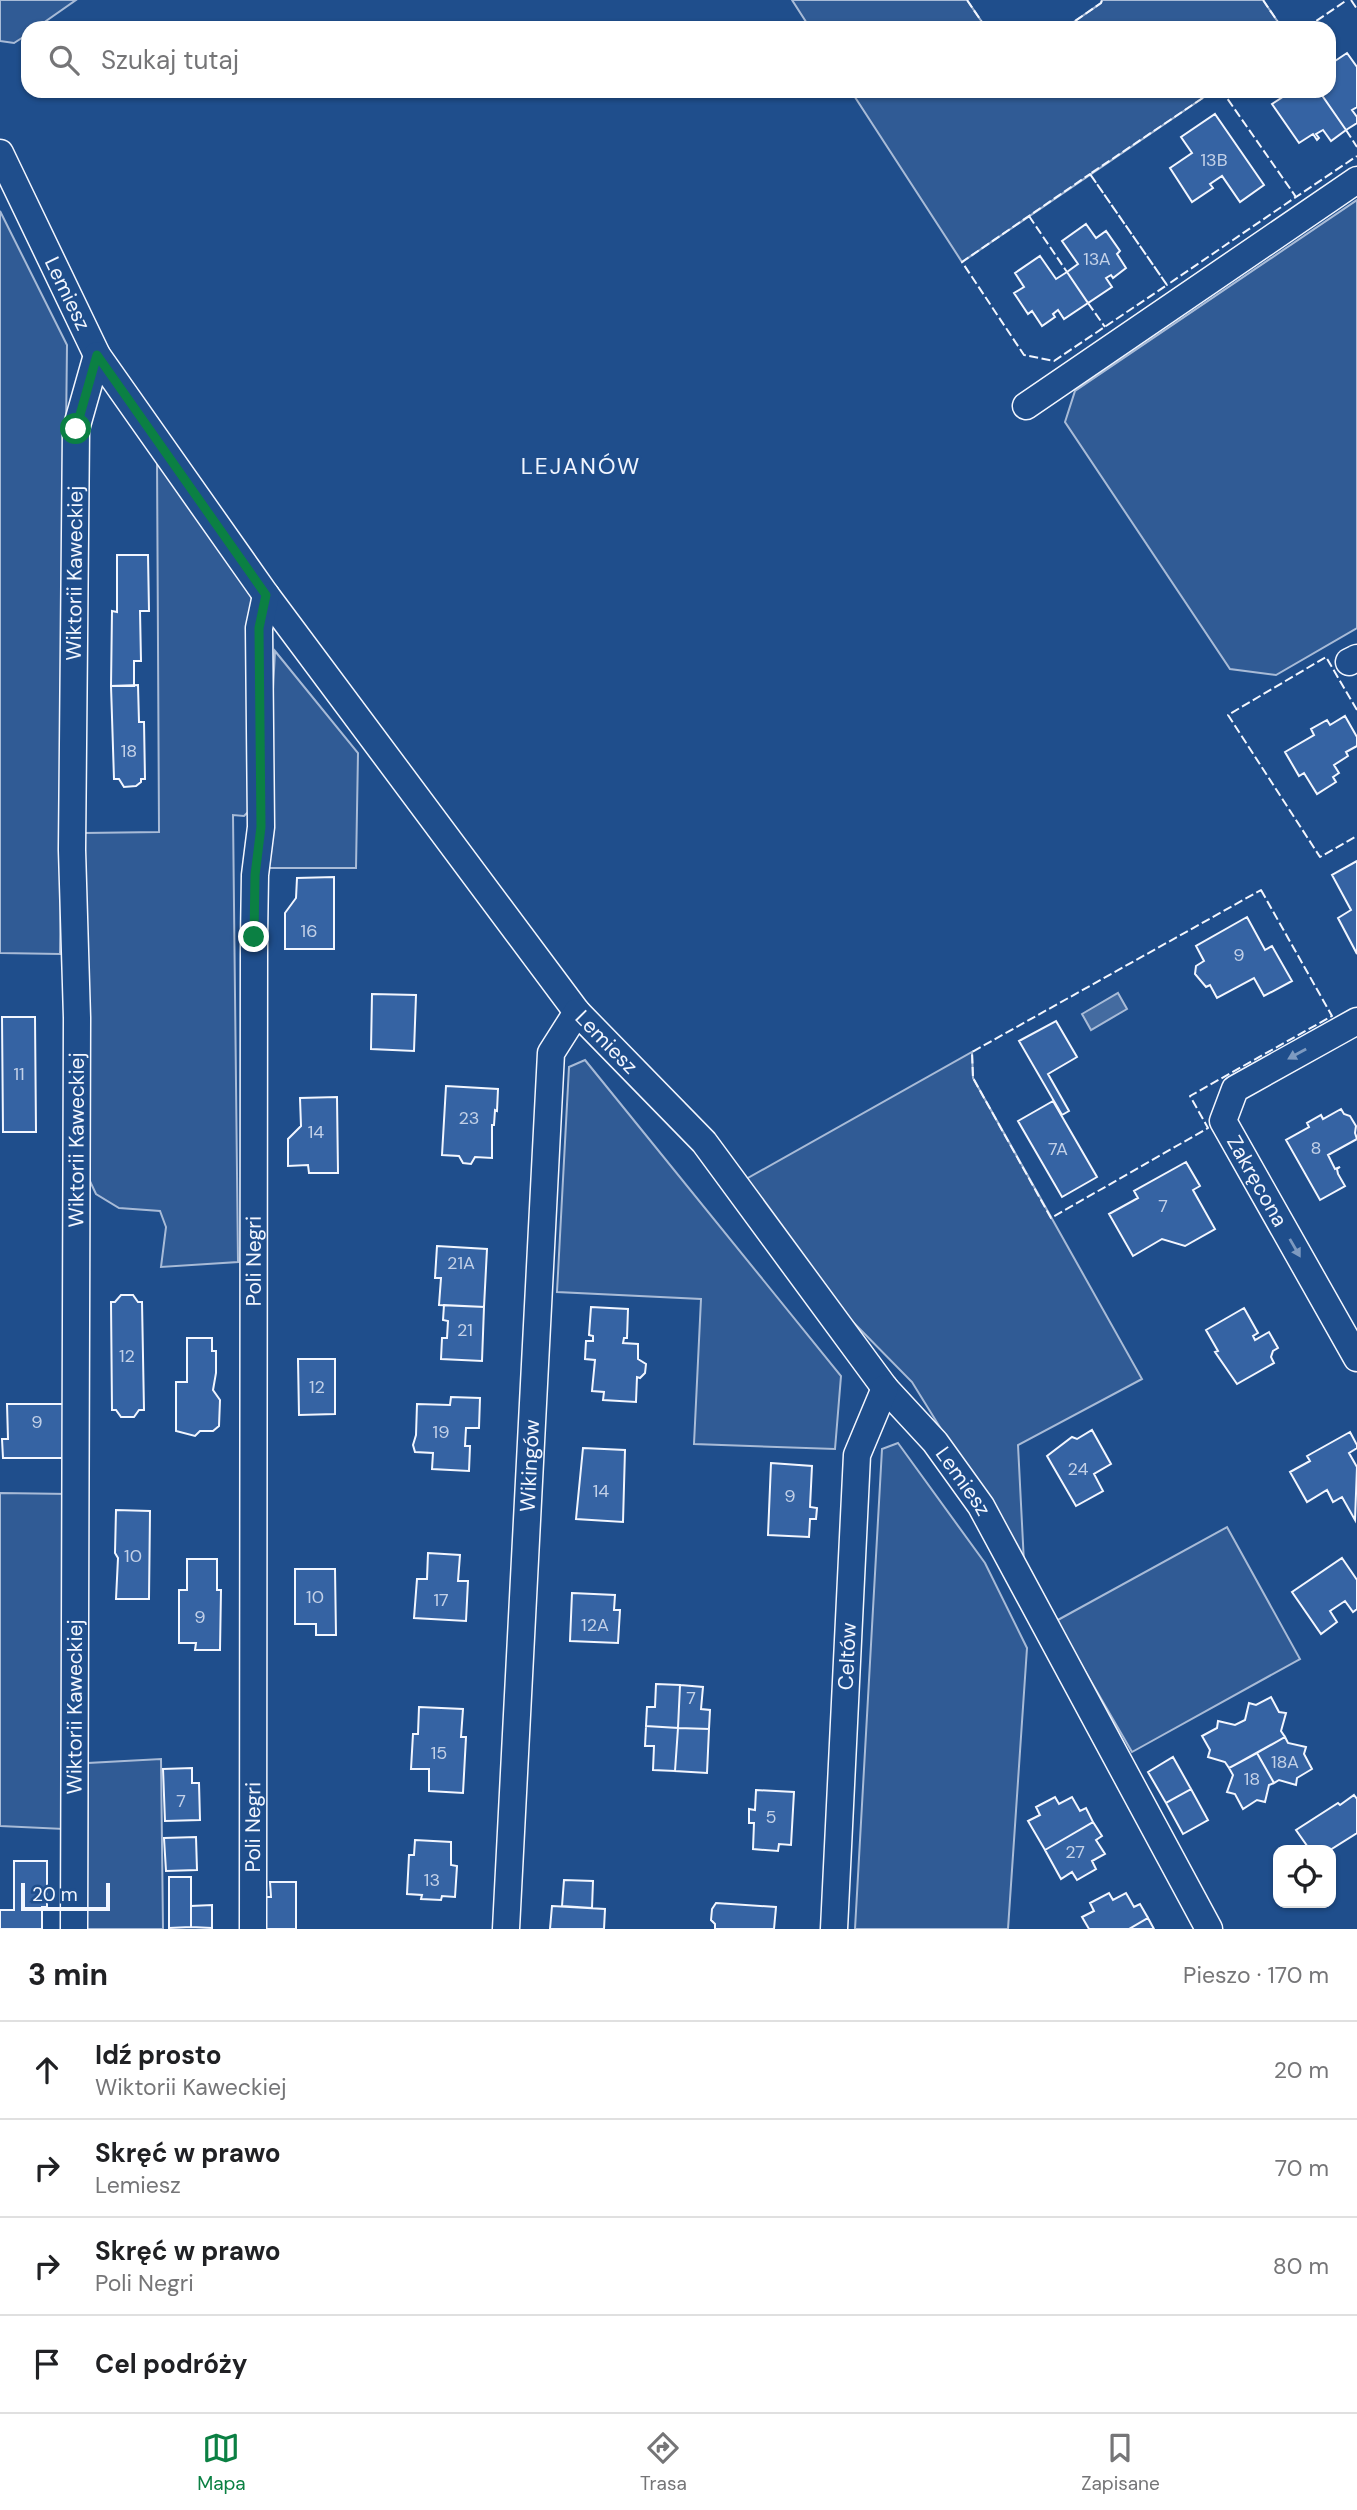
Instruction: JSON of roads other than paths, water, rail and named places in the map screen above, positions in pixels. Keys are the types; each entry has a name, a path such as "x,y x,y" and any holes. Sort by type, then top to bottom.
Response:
{"street":[{"name":"Lemiesz","path":"0,153 97,355 266,595 577,1012 704,1142 885,1388 935,1442 981,1506 1209,1929"},
{"path":"1026,406 1357,180"},
{"name":"Wiktorii Kaweckiej","path":"74,1929 77,1018 72,850 76,429 97,355"},
{"name":"Poli Negri","path":"253,1929 254,937 255,875 261,827 259,628 266,595"},
{"name":"Wikingów","path":"506,1929 551,1053 577,1012"},
{"name":"Zakręcona","path":"1357,1021 1235,1089 1223,1121 1357,1358"},
{"name":"Celtów","path":"834,1929 857,1455 885,1388"}],"district":[{"name":"LEJANÓW","path":"581,466"}]}
